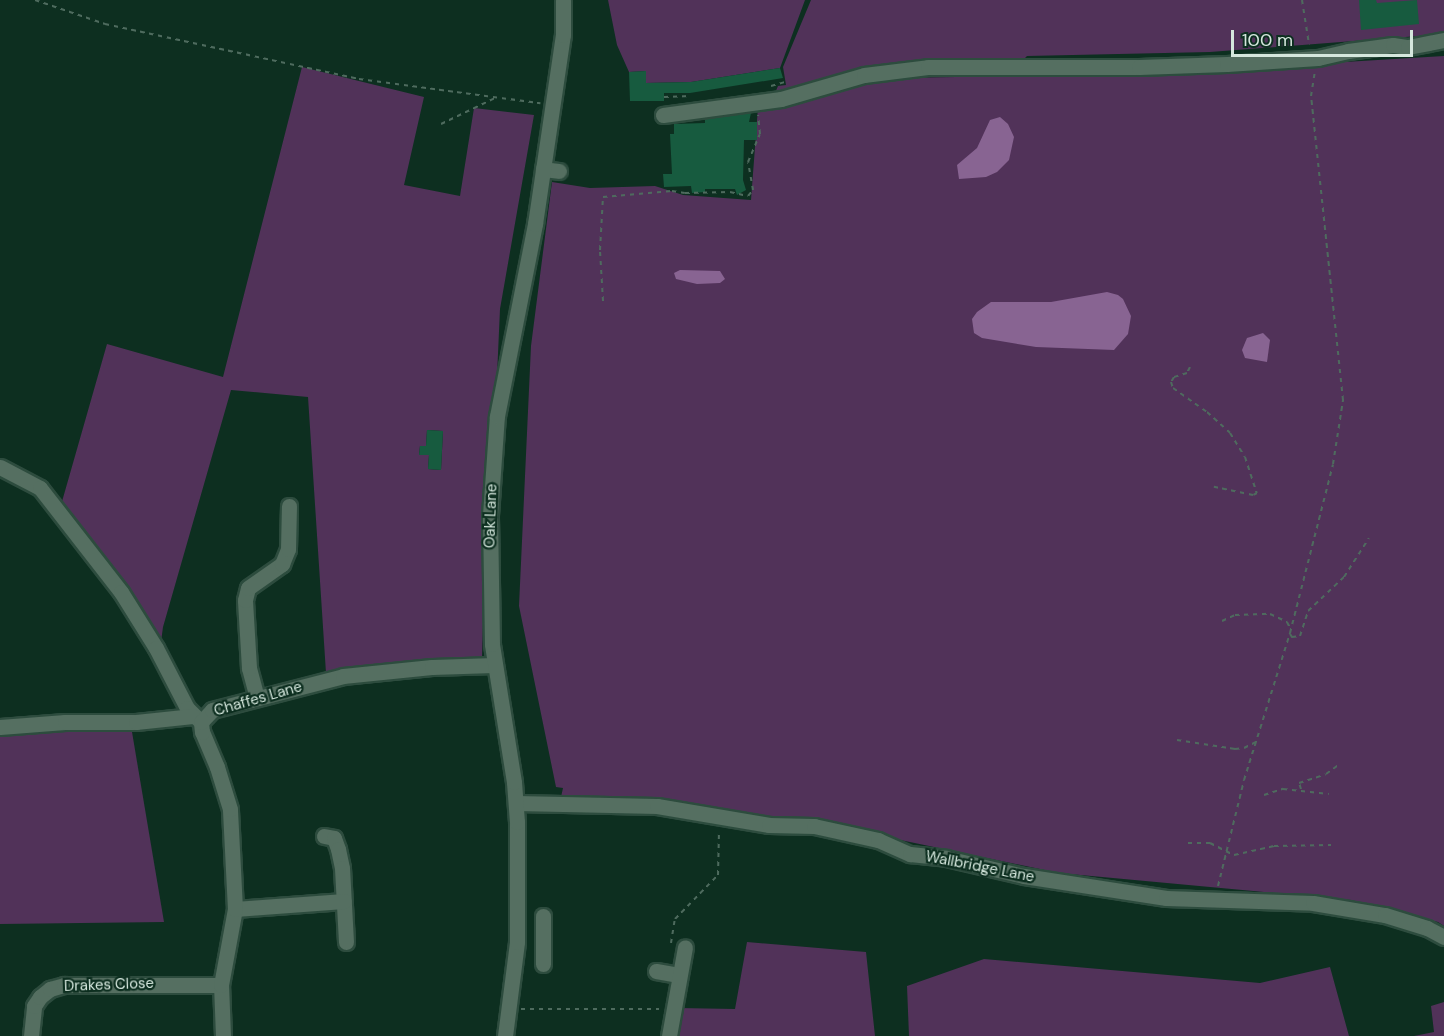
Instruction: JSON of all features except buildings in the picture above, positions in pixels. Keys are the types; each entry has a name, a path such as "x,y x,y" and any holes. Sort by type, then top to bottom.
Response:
{"street":[{"name":"Oak Lane","path":"505,1036 517,942 516,803 494,665 490,595 490,515 497,416 535,224 551,170 547,142 563,35 563,0"},
{"path":"663,115 717,110 748,102 781,99 864,75 928,67 1139,67 1318,58 1348,51 1393,45 1407,47 1444,40"},
{"path":"547,142 563,144"},
{"path":"0,467 40,488 121,592 197,719 65,722 0,727"},
{"path":"257,698 249,668 245,600 248,588 282,564 288,549 289,506"},
{"name":"Chaffes Lane","path":"223,1036 221,985 235,909 230,809 218,766 197,719 212,710 343,676 432,667 494,665"},
{"name":"Wallbridge Lane","path":"516,803 657,806 769,825 814,826 878,840 910,854 946,858 1024,876 1166,898 1313,903 1385,915 1427,928 1444,937"},
{"path":"324,836 336,841 342,868 346,942"},
{"path":"235,909 344,901"},
{"path":"543,916 543,964"},
{"path":"517,942 543,940"},
{"path":"669,1036 685,947"},
{"path":"656,970 679,975"},
{"name":"Drakes Close","path":"31,1036 34,1006 50,989 64,985 221,985"}],"path":[{"path":"35,0 105,24 359,79 552,104"},
{"path":"1215,898 1256,742 1290,633 1333,464 1343,400 1311,96 1311,81 1318,58 1306,40 1302,0"},
{"path":"441,124 497,97"},
{"path":"603,301 600,250 603,197 672,190 684,193 730,192 743,196 752,194 749,157 758,140 761,128 758,114 748,102"},
{"path":"1190,367 1187,373 1174,377 1171,382 1173,388 1208,412 1230,433 1245,457 1257,493 1253,495 1214,487"},
{"path":"1222,621 1234,615 1270,614 1287,622 1292,637 1300,636 1308,611 1344,577 1369,538"},
{"path":"1177,740 1235,749 1244,748 1256,742"},
{"path":"1301,789 1299,783 1303,780 1326,774 1340,764"},
{"path":"1264,795 1283,789 1301,789 1329,794"},
{"path":"670,951 675,919 718,875 719,818"},
{"path":"1188,843 1210,843 1234,855 1266,847 1331,845"},
{"path":"509,1009 661,1009 662,1000"}],"shaded area":[{"path":"608,0 805,0 780,68 691,82 646,83 646,71 629,72 617,45"},
{"path":"811,0 1444,0 1444,34 1210,52 1027,56 1021,62 895,78 1145,74 1444,56 1444,926 1438,922 1351,900 1059,873 809,821 789,820 661,800 561,797 563,788 556,787 519,606 531,346 552,182 590,188 655,186 683,195 751,200 759,94 775,93 778,86 786,85 783,67"},
{"path":"302,67 424,97 404,185 460,196 474,108 534,115 500,309 482,658 326,673 308,397 231,390 163,627 161,642 61,505 107,344 223,377","holes":["427,430 443,431 441,470 428,469 429,455 419,455 420,446 426,446"]},
{"path":"1000,117 1008,124 1014,137 1009,160 997,172 986,177 959,179 957,165 977,148 990,120"},
{"path":"680,270 720,271 725,279 720,283 697,284 676,279 674,273"},
{"path":"1107,292 1123,299 1131,316 1128,334 1114,350 1036,347 982,338 974,333 972,319 977,312 991,302 1051,302"},
{"path":"1263,333 1270,340 1267,362 1245,358 1242,350 1247,338"},
{"path":"131,726 164,922 0,924 0,734"},
{"path":"747,942 866,952 875,1036 674,1036 678,1008 735,1009"},
{"path":"984,959 1260,983 1330,967 1349,1036 909,1036 907,986"},
{"path":"1444,1002 1444,1036 1414,1036 1434,1032 1431,1006"}]}
